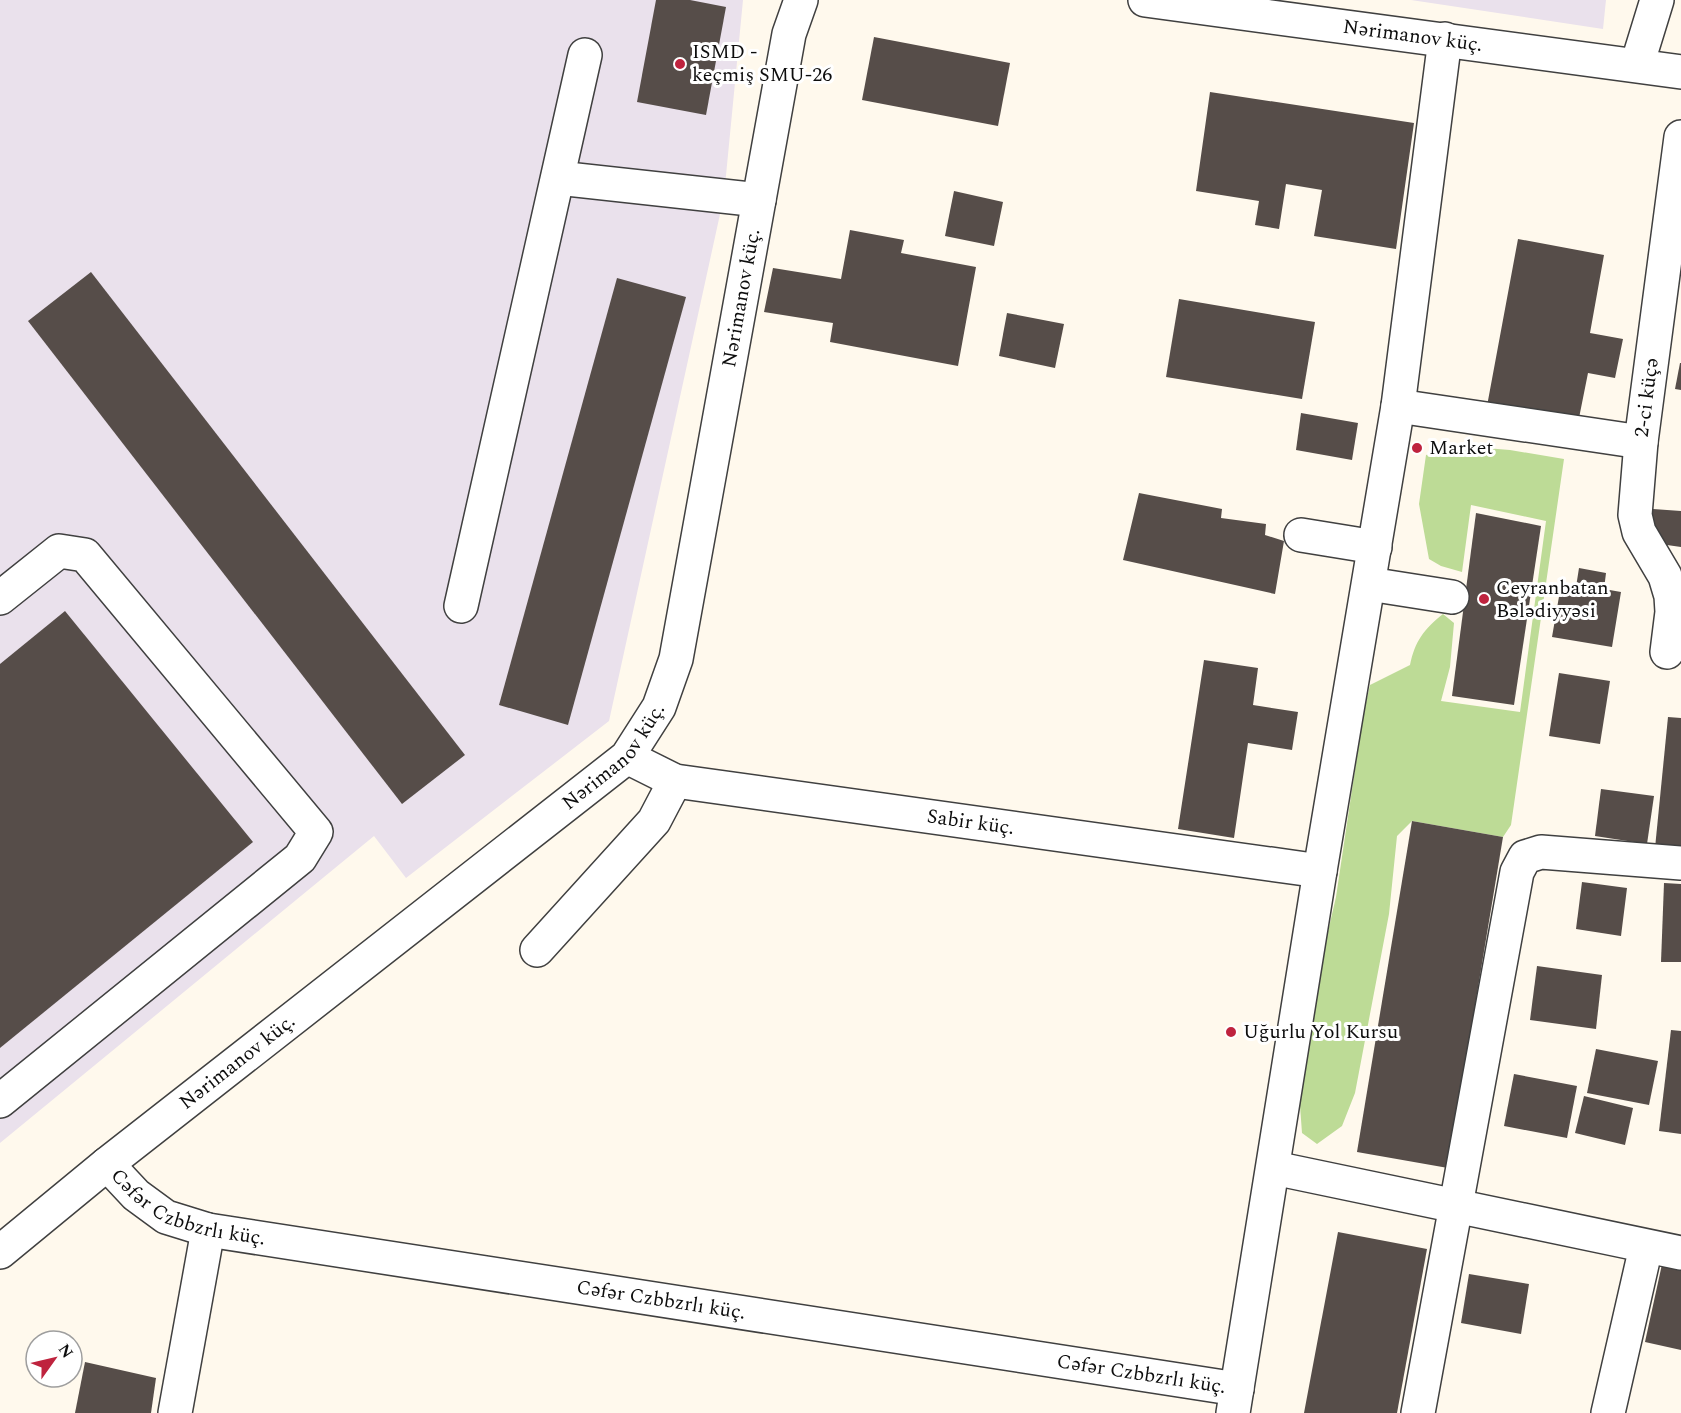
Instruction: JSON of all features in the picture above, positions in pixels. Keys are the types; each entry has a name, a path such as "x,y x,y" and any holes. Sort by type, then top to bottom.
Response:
{"street":[{"name":"Nərimanov küç.","path":"0,1252 107,1164 627,757 659,707 676,659 789,34 801,0"},
{"name":"Nərimanov küç.","path":"1144,0 1681,72"},
{"path":"1637,65 1656,0"},
{"path":"1235,1401 1320,871 1398,406 1445,39"},
{"path":"461,606 585,55"},
{"name":"2-ci küçə","path":"1667,651 1672,612 1673,573 1639,532 1635,515 1641,442 1681,137"},
{"path":"558,178 759,200"},
{"path":"1398,406 1641,442"},
{"path":"1301,535 1375,548"},
{"path":"0,598 59,551 85,555 316,832 300,858 0,1101"},
{"path":"1369,584 1452,597"},
{"name":"Sabir küç.","path":"627,757 675,781 1320,871"},
{"path":"537,950 654,821 675,781"},
{"path":"1418,1413 1517,872 1525,857 1541,852 1681,863"},
{"name":"Cəfər Czbbzrlı küç.","path":"107,1164 136,1195 166,1217 208,1230 1235,1401"},
{"path":"1274,1168 1681,1253"},
{"path":"175,1413 208,1230"},
{"path":"1608,1413 1646,1247"}],"shaded area":[{"path":"0,0 743,0 724,196 609,721 406,878 374,836 0,1143"},
{"path":"1411,0 1606,0 1603,29"}],"green space":[{"path":"1460,446 1510,450 1564,459 1511,825 1503,837 1412,821 1397,836 1389,914 1355,1093 1342,1126 1317,1144 1302,1133 1299,1092 1323,953 1336,897 1363,716 1370,685 1410,665 1421,636 1443,614 1454,623 1450,667 1441,701 1520,712 1546,521 1471,505 1462,572 1441,566 1429,559 1419,504 1426,455"}],"building":[{"path":"656,0 690,0 726,7 706,115 637,102"},
{"path":"874,37 1010,63 998,126 862,100"},
{"path":"1210,92 1414,123 1396,249 1314,236 1322,190 1286,184 1279,229 1255,225 1259,201 1196,191"},
{"path":"954,191 1003,202 994,246 945,236"},
{"path":"850,230 904,240 901,253 976,267 958,366 830,342 833,323 764,312 773,268 841,279"},
{"path":"1518,239 1604,255 1590,333 1623,339 1615,378 1588,373 1578,423 1487,406"},
{"path":"91,272 465,755 402,804 28,321"},
{"path":"617,278 686,297 568,725 499,705"},
{"path":"1179,299 1315,322 1302,399 1166,377"},
{"path":"1007,313 1064,324 1055,368 999,356"},
{"path":"1681,363 1681,390 1675,389"},
{"path":"1301,413 1358,423 1352,460 1296,450"},
{"path":"1139,493 1222,509 1221,518 1266,524 1265,535 1284,541 1275,594 1123,560"},
{"path":"1653,509 1681,511 1681,547 1653,543"},
{"path":"1476,513 1541,526 1514,705 1452,696"},
{"path":"1579,568 1606,573 1604,589 1621,592 1612,647 1552,637 1561,585 1576,587"},
{"path":"65,611 253,842 0,1048 0,664"},
{"path":"1204,660 1258,668 1253,705 1298,712 1292,750 1248,743 1234,838 1178,829"},
{"path":"1559,673 1610,681 1600,744 1549,736"},
{"path":"1668,717 1681,718 1681,851 1655,848"},
{"path":"1601,789 1654,796 1647,844 1595,836"},
{"path":"1412,821 1503,837 1448,1168 1357,1152"},
{"path":"1582,882 1627,888 1621,936 1576,929"},
{"path":"1664,883 1681,884 1681,962 1661,962"},
{"path":"1537,966 1602,975 1596,1029 1530,1020"},
{"path":"1671,1030 1681,1031 1681,1134 1659,1131"},
{"path":"1596,1049 1658,1061 1649,1105 1587,1093"},
{"path":"1514,1074 1577,1086 1567,1138 1504,1126"},
{"path":"1584,1096 1633,1108 1625,1145 1575,1133"},
{"path":"1338,1232 1427,1249 1397,1413 1304,1413"},
{"path":"1664,1255 1681,1259 1681,1350 1645,1342"},
{"path":"1469,1274 1529,1284 1521,1334 1461,1323"},
{"path":"85,1362 156,1378 151,1413 75,1413 80,1389 84,1389"}],"place":[{"name":"ISMD - keçmiş SMU-26","path":"680,64"},
{"name":"Market","path":"1417,448"},
{"name":"Ceyranbatan Bələdiyyəsi","path":"1484,599"},
{"name":"Uğurlu Yol Kursu","path":"1231,1032"}]}
